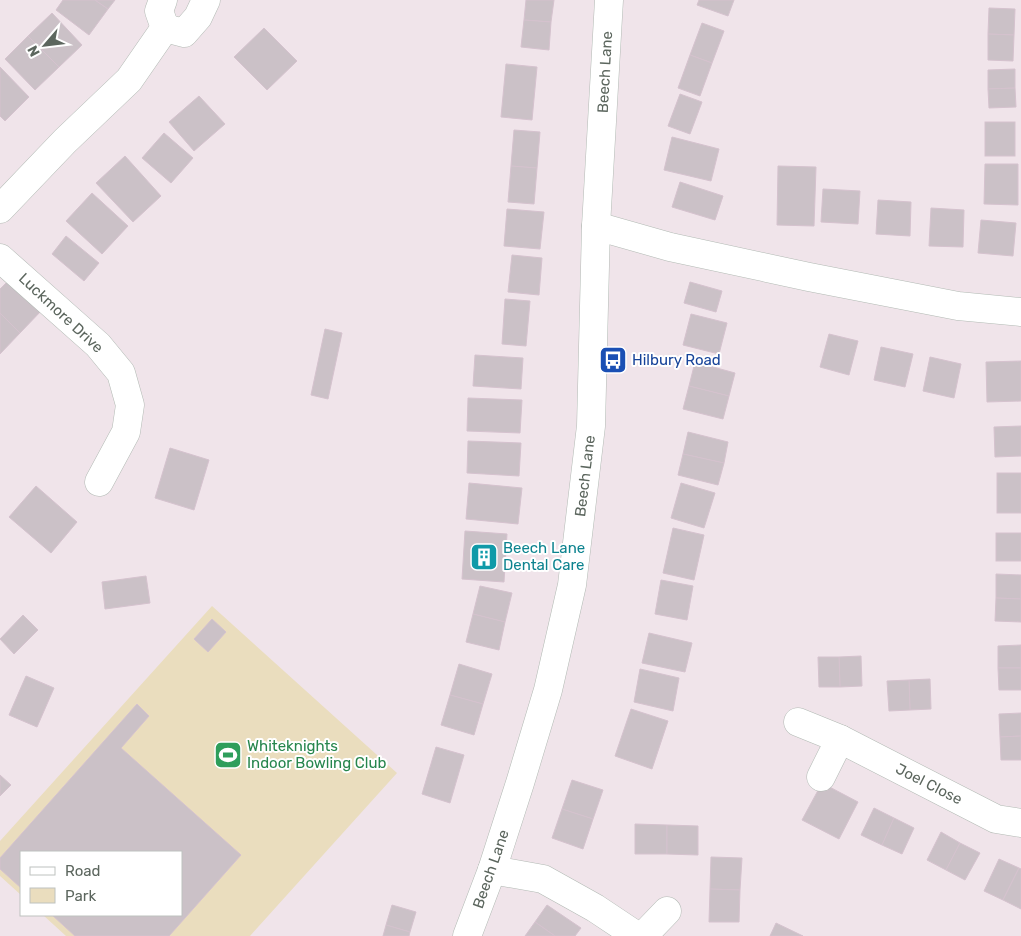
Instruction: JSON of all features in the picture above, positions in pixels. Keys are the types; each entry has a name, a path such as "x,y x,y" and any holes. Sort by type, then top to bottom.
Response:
{"street":[{"path":"163,0 159,11 165,28"},
{"path":"165,28 184,34 198,17 206,0"},
{"name":"Beech Lane","path":"467,936 492,870 548,690 572,585 591,426 596,226 609,0"},
{"path":"0,209 129,80 165,28"},
{"path":"596,226 670,247 809,277 958,306 1021,312"},
{"name":"Luckmore Drive","path":"0,258 98,345 121,373 130,406 126,432 99,482"},
{"name":"Joel Close","path":"798,722 840,739 996,818 1021,823"},
{"path":"821,777 840,739"},
{"path":"492,870 543,879 595,908 637,936"},
{"path":"643,936 667,911"}],"green space":[{"name":"Whiteknights Indoor Bowling Club","path":"212,606 397,773 250,936 66,936 44,916 182,916 182,851 20,851 20,894 0,876 0,841"}],"building":[{"path":"63,0 95,0 108,9 89,35 56,10"},
{"path":"95,0 115,0 108,9"},
{"path":"526,0 554,0 551,22 524,20"},
{"path":"699,0 734,0 728,16 697,5"},
{"path":"989,8 1015,9 1014,35 988,34"},
{"path":"52,13 82,45 59,67 28,36"},
{"path":"524,20 551,22 549,50 521,47"},
{"path":"702,23 724,31 712,63 690,55"},
{"path":"264,28 297,61 267,90 234,57"},
{"path":"988,34 1014,35 1013,61 988,60"},
{"path":"28,36 59,67 35,90 5,59"},
{"path":"690,55 712,63 700,96 678,88"},
{"path":"506,64 537,67 532,120 501,117"},
{"path":"0,67 29,97 5,121 0,116"},
{"path":"1015,69 1015,88 988,89 988,70"},
{"path":"1015,88 1016,107 989,108 988,89"},
{"path":"680,94 702,102 690,134 668,126"},
{"path":"199,96 225,124 194,151 169,122"},
{"path":"985,122 1015,122 1015,156 985,156"},
{"path":"514,130 540,132 537,168 511,166"},
{"path":"164,133 193,158 171,183 142,158"},
{"path":"672,137 719,149 711,181 664,170"},
{"path":"125,156 161,196 133,222 96,183"},
{"path":"985,164 1018,164 1018,205 984,204"},
{"path":"511,166 537,168 534,204 508,202"},
{"path":"778,166 816,167 814,226 777,225"},
{"path":"680,182 723,196 715,220 672,207"},
{"path":"823,189 860,191 858,224 821,222"},
{"path":"92,193 128,226 102,254 66,221"},
{"path":"878,200 911,202 910,236 876,234"},
{"path":"931,208 964,210 963,247 929,246"},
{"path":"507,209 544,212 540,249 504,246"},
{"path":"981,220 1016,223 1013,256 978,253"},
{"path":"66,236 99,263 84,281 52,254"},
{"path":"512,255 542,258 539,295 508,292"},
{"path":"10,279 42,310 20,333 0,313 0,289"},
{"path":"690,282 722,291 716,312 684,303"},
{"path":"505,299 530,301 526,346 502,344"},
{"path":"0,313 20,333 0,354"},
{"path":"691,314 727,323 719,354 683,345"},
{"path":"325,329 342,333 328,399 311,395"},
{"path":"829,334 858,341 849,375 820,367"},
{"path":"881,347 913,354 905,387 874,380"},
{"path":"475,355 523,358 521,389 473,386"},
{"path":"930,357 961,364 954,398 923,391"},
{"path":"1021,361 1021,401 987,402 986,362"},
{"path":"695,362 735,373 729,396 689,386"},
{"path":"689,386 729,396 723,419 683,409"},
{"path":"468,398 522,400 520,433 467,431"},
{"path":"1021,426 1021,456 995,457 994,427"},
{"path":"688,432 728,442 724,463 683,454"},
{"path":"468,441 521,443 519,476 467,473"},
{"path":"170,448 209,460 194,510 155,498"},
{"path":"683,454 724,463 718,485 678,475"},
{"path":"997,473 1021,473 1021,513 997,513"},
{"path":"469,483 522,488 518,524 466,519"},
{"path":"681,483 715,493 704,528 671,518"},
{"path":"36,486 77,522 51,553 9,517"},
{"path":"673,528 704,535 694,580 663,573"},
{"name":"Beech Lane Dental Care","path":"465,531 507,534 504,582 462,579"},
{"path":"996,533 1021,533 1021,561 996,561"},
{"path":"996,574 1021,575 1021,599 996,598"},
{"path":"146,576 150,603 105,609 102,582"},
{"path":"661,580 693,586 687,620 655,614"},
{"path":"480,586 512,593 505,622 473,614"},
{"path":"996,598 1021,599 1021,622 995,621"},
{"path":"473,614 505,622 499,650 466,642"},
{"path":"23,615 38,630 14,654 0,639"},
{"path":"212,619 226,632 208,652 194,639"},
{"path":"649,633 692,643 685,672 642,663"},
{"path":"1021,645 1021,668 998,668 998,646"},
{"path":"861,656 862,686 840,687 839,657"},
{"path":"818,657 839,657 840,687 819,687"},
{"path":"459,664 492,674 483,704 450,695"},
{"path":"998,668 1021,668 1021,690 999,690"},
{"path":"640,669 679,678 673,711 634,702"},
{"path":"26,676 54,688 37,727 9,715"},
{"path":"930,679 931,709 910,710 909,680"},
{"path":"909,680 910,710 889,711 887,681"},
{"path":"450,695 483,704 474,735 441,725"},
{"path":"137,704 149,716 121,748 241,855 169,936 75,936 53,916 182,916 182,851 20,851 20,887 0,869 0,858"},
{"path":"631,709 668,721 652,769 615,756"},
{"path":"1021,713 1021,736 1000,737 999,714"},
{"path":"1021,736 1021,760 1001,760 1000,737"},
{"path":"436,747 464,755 450,803 422,794"},
{"path":"0,775 11,785 0,796"},
{"path":"572,780 603,790 593,819 562,809"},
{"path":"822,783 858,802 839,839 802,820"},
{"path":"874,808 894,818 882,845 861,835"},
{"path":"562,809 593,819 583,849 552,838"},
{"path":"894,818 914,828 902,854 882,845"},
{"path":"635,824 667,825 667,854 635,854"},
{"path":"667,825 698,826 698,855 667,854"},
{"path":"941,832 960,843 946,870 927,860"},
{"path":"960,843 980,853 965,880 946,870"},
{"path":"711,857 742,858 740,890 710,889"},
{"path":"999,859 1019,868 1003,900 984,891"},
{"path":"1019,868 1021,869 1021,909 1003,900"},
{"path":"710,889 740,890 739,922 709,922"},
{"path":"392,905 416,912 410,932 386,925"},
{"path":"547,905 581,928 575,936 555,936 535,922"},
{"path":"535,922 555,936 525,936"},
{"path":"776,923 803,936 770,936"},
{"path":"386,925 410,932 409,936 383,936"}],"place":[{"name":"Hilbury Road","path":"613,360"},
{"name":"Beech Lane Dental Care","path":"484,557"},
{"name":"Whiteknights Indoor Bowling Club","path":"228,755"}]}
